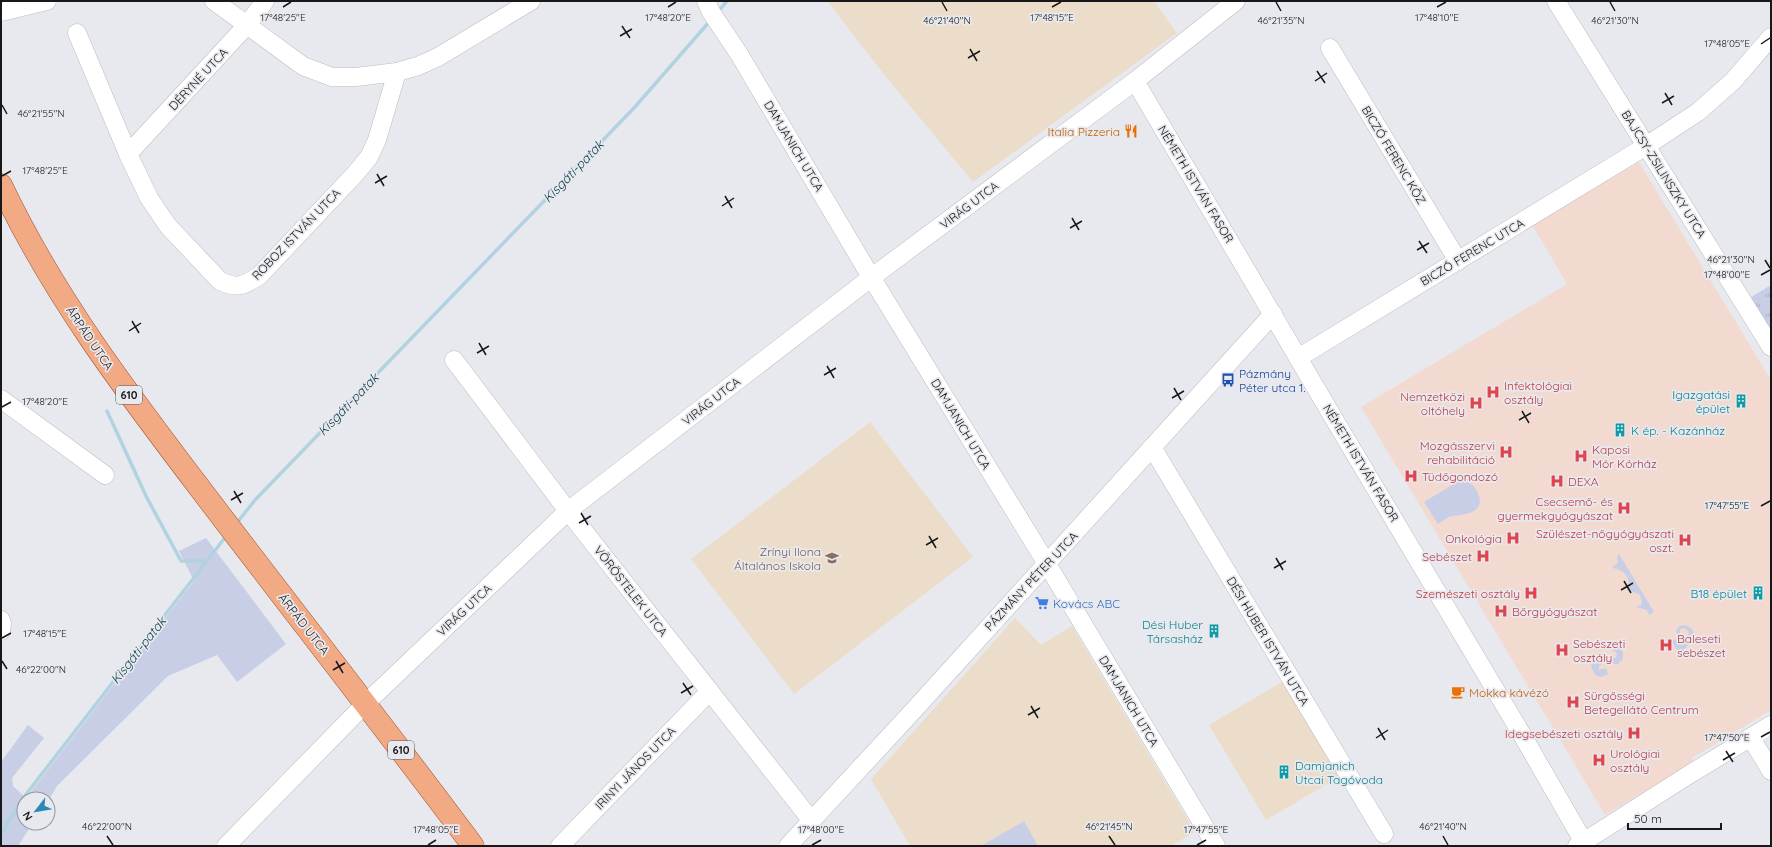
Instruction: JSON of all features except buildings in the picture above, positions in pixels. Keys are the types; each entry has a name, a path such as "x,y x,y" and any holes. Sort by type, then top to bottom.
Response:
{"main road":[{"name":"ÁRPÁD UTCA","path":"1,185 43,265 67,305 132,399 473,846"}],"street":[{"path":"2,12 48,1"},
{"path":"214,1 303,66 332,77 356,77 397,72 418,66 438,57 531,1"},
{"name":"DÉRYNÉ UTCA","path":"128,154 247,25 265,1"},
{"path":"693,1 712,12"},
{"name":"VIRÁG UTCA","path":"226,846 365,704 568,511 872,277 1135,81 1236,1"},
{"name":"BAJCSY-ZSILINSZKY UTCA","path":"1556,1 1771,347"},
{"name":"DAMJANICH UTCA","path":"712,12 739,54 1216,846"},
{"name":"ROBOZ ISTVÁN UTCA","path":"77,33 128,154 149,198 168,226 220,281 230,286 245,285 259,276 356,173 369,157 377,140 397,72"},
{"name":"BICZÓ FERENC UTCA","path":"1298,358 1646,146 1698,112 1733,81 1771,37"},
{"name":"BICZÓ FERENC KÖZ","path":"1330,48 1458,261"},
{"name":"NÉMETH ISTVÁN FASOR","path":"1135,81 1521,733 1583,845"},
{"name":"PÁZMÁNY PÉTER UTCA","path":"788,846 807,833 1273,314"},
{"name":"VÖRÖSTELEK UTCA","path":"454,360 568,511 710,691 807,833"},
{"path":"1,399 105,475"},
{"name":"DÉSI HUBER ISTVÁN UTCA","path":"1152,447 1384,834"},
{"path":"1,620 1,631"},
{"name":"IRINYI JÁNOS UTCA","path":"560,846 710,691"},
{"path":"1583,845 1690,774 1771,725"},
{"path":"1751,738 1771,771"}],"shaded area":[{"path":"827,1 1154,1 1177,33 973,182 886,77"},
{"name":"Kaposi Mór Kórház","path":"1637,159 1771,380 1771,710 1692,758 1694,762 1605,815 1361,407 1567,284 1531,223"},
{"name":"Zrínyi Ilona Általános Iskola","path":"870,422 973,557 794,694 691,559"},
{"path":"1015,618 1041,645 1072,626 1195,832 1171,846 910,846 871,779"},
{"path":"1287,679 1344,774 1266,820 1209,725"}],"green space":[{"path":"1771,285 1771,347 1743,302"},
{"path":"1459,481 1469,482 1475,488 1479,496 1480,504 1472,512 1449,517 1438,524 1424,502"},
{"path":"206,538 286,644 237,682 217,655 168,676 57,786 54,791 31,791 194,581 179,551"},
{"path":"1619,554 1654,612 1649,615 1647,610 1636,607 1641,605 1642,601 1640,595 1625,588 1629,585 1627,576 1620,570 1613,568 1613,566 1618,562 1617,556"},
{"path":"1684,625 1690,627 1693,634 1690,643 1679,653 1671,641 1686,640 1689,632 1685,628 1680,629 1680,633 1686,635 1682,638 1679,637 1676,632 1678,627"},
{"path":"1615,647 1620,648 1623,652 1623,659 1618,664 1601,664 1599,666 1599,670 1606,668 1608,674 1601,677 1595,675 1591,667 1593,661 1600,656 1616,658 1617,653 1612,650"},
{"path":"28,725 44,738 12,778 13,786 18,791 16,791 16,831 28,831 18,846 1,846 1,762"},
{"path":"1024,821 1038,846 981,846"}],"waterway":[{"name":"Kisgáti-patak","path":"718,12 727,1"},
{"name":"Kisgáti-patak","path":"236,524 255,500 634,108 710,21"},
{"path":"107,411 146,496 181,561 206,561"},
{"name":"Kisgáti-patak","path":"1,834 24,797 227,535"}],"place":[{"name":"Italia Pizzeria","path":"1131,131"},
{"name":"Pázmány Péter utca 1.","path":"1228,380"},
{"name":"Infektológiai osztály","path":"1493,392"},
{"name":"Igazgatási épület","path":"1741,401"},
{"name":"Nemzetközi oltóhely","path":"1476,403"},
{"name":"K ép. - Kazánház","path":"1620,430"},
{"name":"Mozgásszervi rehabilitáció","path":"1506,452"},
{"name":"Kaposi Mór Kórház","path":"1581,456"},
{"name":"Tüdőgondozó","path":"1411,476"},
{"name":"DEXA","path":"1557,481"},
{"name":"Csecsemő- és gyermekgyógyászat","path":"1624,508"},
{"name":"Onkológia","path":"1513,538"},
{"name":"Szülészet-nőgyógyászati oszt.","path":"1685,540"},
{"name":"Sebészet","path":"1483,556"},
{"name":"Zrínyi Ilona Általános Iskola","path":"832,558"},
{"name":"Szemészeti osztály","path":"1531,593"},
{"name":"B18 épület","path":"1758,593"},
{"name":"Kovács ABC","path":"1042,603"},
{"name":"Bőrgyógyászat","path":"1501,611"},
{"name":"Dési Huber Társasház","path":"1214,631"},
{"name":"Baleseti sebészet","path":"1666,645"},
{"name":"Sebészeti osztály","path":"1562,650"},
{"name":"Mokka kávézó","path":"1458,692"},
{"name":"Sürgősségi Betegellátó Centrum","path":"1573,702"},
{"name":"Idegsebészeti osztály","path":"1634,733"},
{"name":"Urológiai osztály","path":"1599,760"},
{"name":"Damjanich Utcai Tagóvoda","path":"1284,772"}]}
